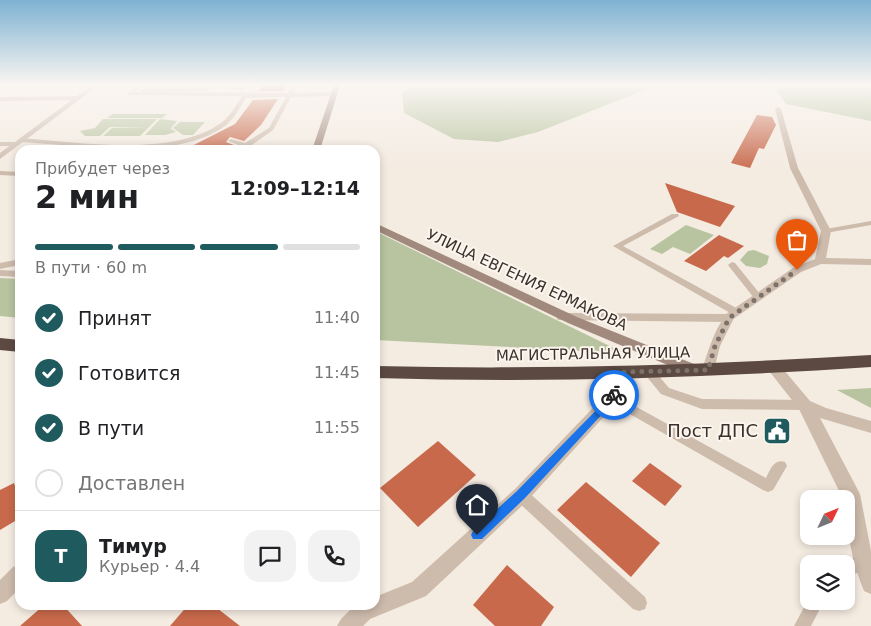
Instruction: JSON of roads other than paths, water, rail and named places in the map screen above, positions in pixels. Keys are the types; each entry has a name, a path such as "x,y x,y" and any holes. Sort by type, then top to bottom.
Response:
{"highway":[{"path":"0,344 15,346"},
{"name":"МАГИСТРАЛЬНАЯ УЛИЦА","path":"380,372 469,375 624,372 773,367 871,361"}],"main road":[{"path":"318,145 328,114"},
{"name":"УЛИЦА ЕВГЕНИЯ ЕРМАКОВА","path":"380,228 562,317 636,348 702,370"}],"street":[{"path":"15,145 57,114"},
{"path":"779,114 794,168 826,231 820,261"},
{"path":"0,157 15,145"},
{"path":"562,317 732,315 797,270 820,261 871,262"},
{"path":"773,367 805,405 851,494 864,565 871,584"},
{"path":"380,602 419,589 521,495 624,385 624,372"},
{"path":"805,405 822,413 871,427"},
{"path":"0,594 15,579"},
{"path":"348,626 360,610"}],"lane":[{"path":"168,145 206,133 226,122 231,114"},
{"path":"248,145 271,130 280,114"},
{"path":"206,133 216,136"},
{"path":"231,141 244,145"},
{"path":"0,144 19,142 100,145"},
{"path":"0,173 15,174"},
{"path":"675,216 617,246 732,315 702,370"},
{"path":"826,231 871,223"},
{"path":"0,266 15,263"},
{"path":"732,265 757,296"},
{"path":"0,273 15,274"},
{"path":"648,371 665,391 702,404 805,405"},
{"path":"611,398 768,486 780,466"},
{"path":"521,495 639,603"},
{"path":"855,566 864,565"},
{"path":"802,626 811,610"}],"place":[{"name":"Пост ДПС","path":"777,431"}]}
